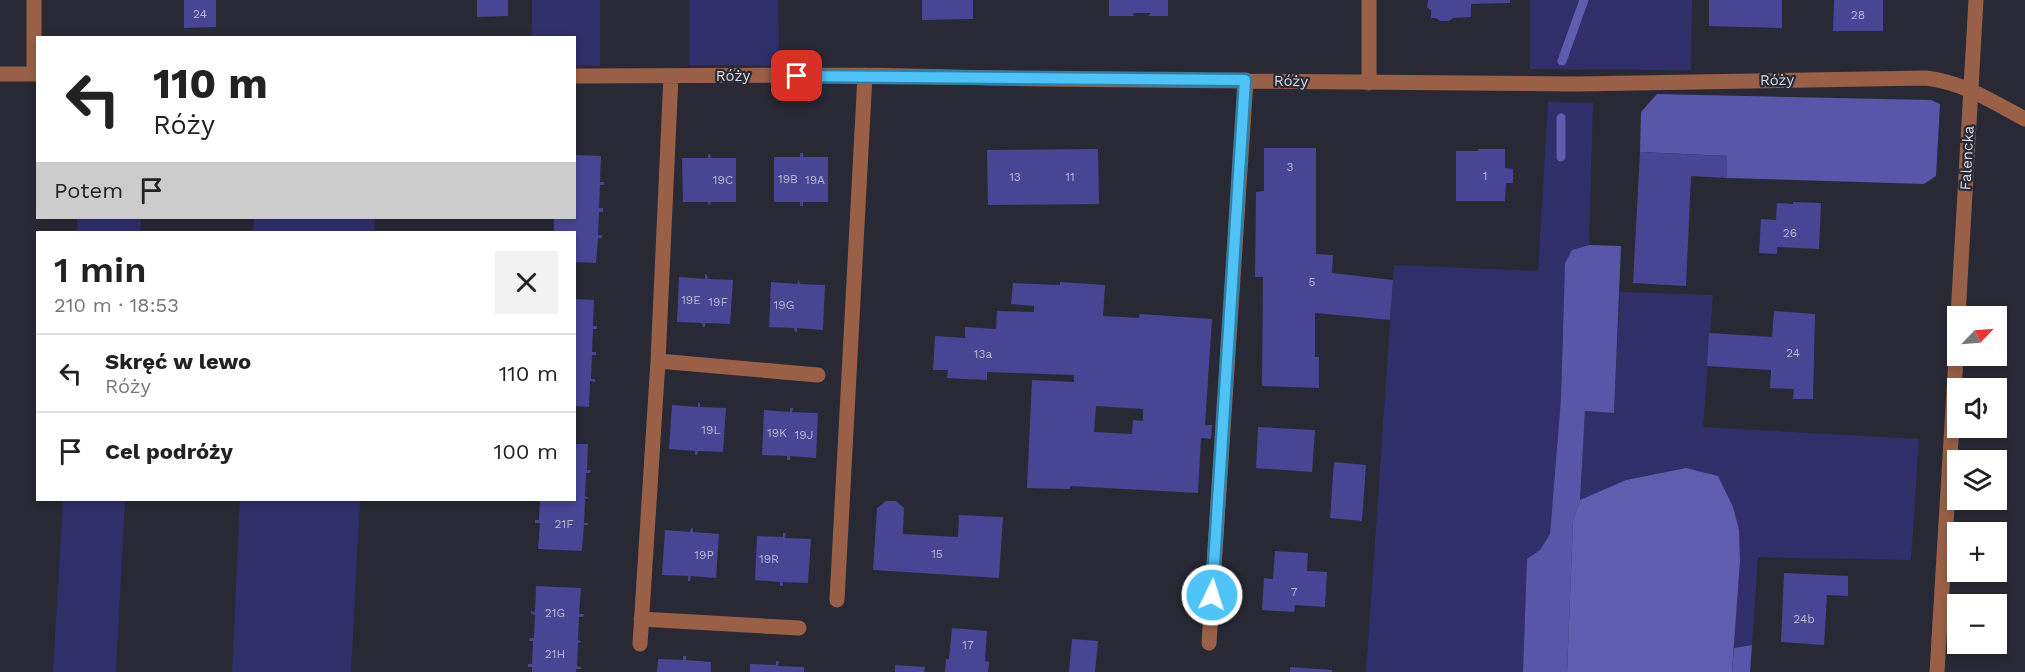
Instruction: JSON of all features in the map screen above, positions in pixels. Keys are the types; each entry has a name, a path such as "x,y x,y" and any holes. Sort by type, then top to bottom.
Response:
{"street":[{"path":"0,74 36,74 34,0"},
{"path":"1369,83 1370,0"},
{"name":"Falencka","path":"1959,306 1976,0"},
{"path":"837,600 865,75"},
{"name":"Róży","path":"576,76 865,75 1039,79 1578,84 1918,78 1944,80 1971,89 2025,119"},
{"path":"640,644 658,361 670,76"},
{"path":"1209,643 1245,80"},
{"path":"658,361 818,375"},
{"path":"1937,672 1956,366"},
{"path":"642,619 799,627"}],"shaded area":[{"path":"532,0 600,0 600,66 576,65 576,36 532,36"},
{"path":"689,0 778,0 779,66 689,65"},
{"path":"1530,0 1692,0 1691,70 1530,69"},
{"path":"1657,94 1931,100 1940,104 1936,176 1924,184 1727,178 1727,156 1640,152 1641,112"},
{"path":"1548,102 1593,103 1589,245 1572,250 1565,263 1561,398 1550,534 1540,550 1527,559 1523,672 1366,672 1394,265 1538,271"},
{"path":"77,219 141,219 140,231 77,231"},
{"path":"254,219 375,219 374,231 253,231"},
{"path":"1589,245 1621,246 1614,413 1585,411 1580,500 1573,521 1567,672 1523,672 1527,559 1540,550 1550,534 1561,398 1565,263 1572,250"},
{"path":"1620,292 1713,295 1703,427 1919,439 1911,560 1758,557 1752,645 1734,648 1740,561 1718,476 1685,468 1626,480 1580,500 1585,411 1614,413"},
{"path":"1686,468 1718,476 1733,507 1739,530 1740,561 1732,672 1567,672 1573,521 1580,500 1626,480"},
{"path":"63,501 125,501 116,672 53,672"},
{"path":"240,501 360,501 351,672 232,672"},
{"path":"1752,645 1750,672 1732,672 1734,648"}],"building":[{"path":"184,0 216,0 216,27 184,28"},
{"path":"477,0 508,0 508,16 477,17"},
{"path":"922,0 973,0 973,19 922,20"},
{"path":"1109,0 1168,0 1168,16 1133,13 1134,16 1109,16"},
{"path":"1428,0 1510,0 1510,3 1471,4 1471,17 1440,21 1431,18 1431,10 1427,7"},
{"path":"1709,0 1782,0 1782,28 1709,26"},
{"path":"1834,0 1883,0 1883,31 1833,31"},
{"path":"1264,148 1316,148 1316,254 1333,255 1332,273 1393,280 1390,320 1315,313 1315,357 1319,357 1319,388 1262,386 1263,277 1255,277 1256,192 1264,191"},
{"path":"1098,149 1099,204 988,205 987,150"},
{"path":"1478,149 1505,149 1505,168 1513,169 1513,183 1506,183 1505,201 1456,201 1456,151 1478,151"},
{"path":"1640,152 1727,156 1727,178 1691,176 1686,286 1633,283"},
{"path":"800,153 803,153 803,157 828,157 828,202 803,202 803,206 800,206 800,202 774,202 774,157 800,157"},
{"path":"708,154 711,158 736,158 736,202 711,202 709,206 708,202 683,202 682,158 708,158"},
{"path":"576,155 601,156 600,182 604,182 604,185 600,185 599,208 603,208 603,212 599,212 598,235 602,235 602,238 598,238 596,263 576,262 576,231 554,231 554,219 576,219"},
{"path":"1793,202 1821,203 1819,249 1777,247 1777,254 1759,253 1761,219 1776,220 1777,203 1793,204"},
{"path":"705,274 708,279 733,280 730,324 705,323 703,327 702,323 677,322 679,277 705,279"},
{"path":"799,279 800,284 825,285 823,330 797,328 795,332 794,328 769,327 771,282 797,284"},
{"path":"1060,282 1105,285 1103,316 1139,318 1140,314 1212,319 1205,425 1212,425 1211,439 1201,438 1198,493 1070,486 1070,489 1027,488 1032,380 1074,382 1074,375 987,372 987,380 947,378 948,370 933,370 935,336 965,338 965,327 996,329 997,311 1034,312 1034,306 1011,304 1013,283 1060,285","holes":["1096,406 1143,409 1143,421 1133,420 1132,434 1094,432"]},
{"path":"576,299 594,300 593,326 597,326 597,329 593,329 592,352 596,352 596,355 592,355 591,379 595,379 595,382 590,381 589,407 576,406"},
{"path":"1774,311 1815,314 1813,399 1793,399 1794,389 1770,388 1771,370 1707,366 1709,333 1772,337"},
{"path":"698,402 700,407 726,408 723,452 698,451 695,455 695,451 669,449 672,405 698,407"},
{"path":"790,408 793,408 792,412 818,413 816,458 790,456 790,460 787,460 787,456 762,455 764,410 790,412"},
{"path":"1258,427 1315,430 1312,472 1256,468"},
{"path":"576,444 588,444 587,470 591,470 590,473 586,473 585,496 589,498 585,499 584,523 588,525 584,525 582,551 538,549 540,523 535,523 535,520 539,520 540,501 576,501"},
{"path":"1334,462 1366,465 1362,521 1330,518"},
{"path":"886,501 896,501 904,508 903,534 958,537 959,515 1003,517 999,578 873,570 877,508"},
{"path":"691,528 693,532 719,534 716,578 691,576 688,581 688,576 662,575 665,530 690,532"},
{"path":"783,533 786,533 785,538 811,539 808,583 783,582 783,586 780,586 780,582 755,580 757,536 783,537"},
{"path":"1275,551 1308,553 1307,571 1327,572 1325,607 1295,605 1294,612 1262,610 1264,578 1273,579"},
{"path":"1784,573 1848,576 1848,596 1827,595 1824,645 1781,642"},
{"path":"536,586 581,588 579,614 584,614 583,617 579,617 578,640 582,642 578,643 577,666 581,669 576,669 576,672 532,672 532,667 528,667 528,664 532,664 533,641 529,641 530,638 534,638 535,615 531,614 531,611 535,612"},
{"path":"952,628 987,631 985,661 989,662 988,672 945,672 946,659 949,659"},
{"path":"1072,639 1098,641 1095,672 1069,672"},
{"path":"683,656 686,656 686,660 711,662 711,672 657,672 658,659 683,660"},
{"path":"776,661 779,661 778,666 804,667 804,672 750,672 750,664 776,665"},
{"path":"895,665 925,667 924,672 895,672"},
{"path":"1290,667 1332,670 1332,672 1290,672"}],"waterway":[{"path":"1562,61 1584,0"},
{"path":"1561,118 1561,157"}],"route":[{"path":"797,76 1245,80 1212,595"}]}
